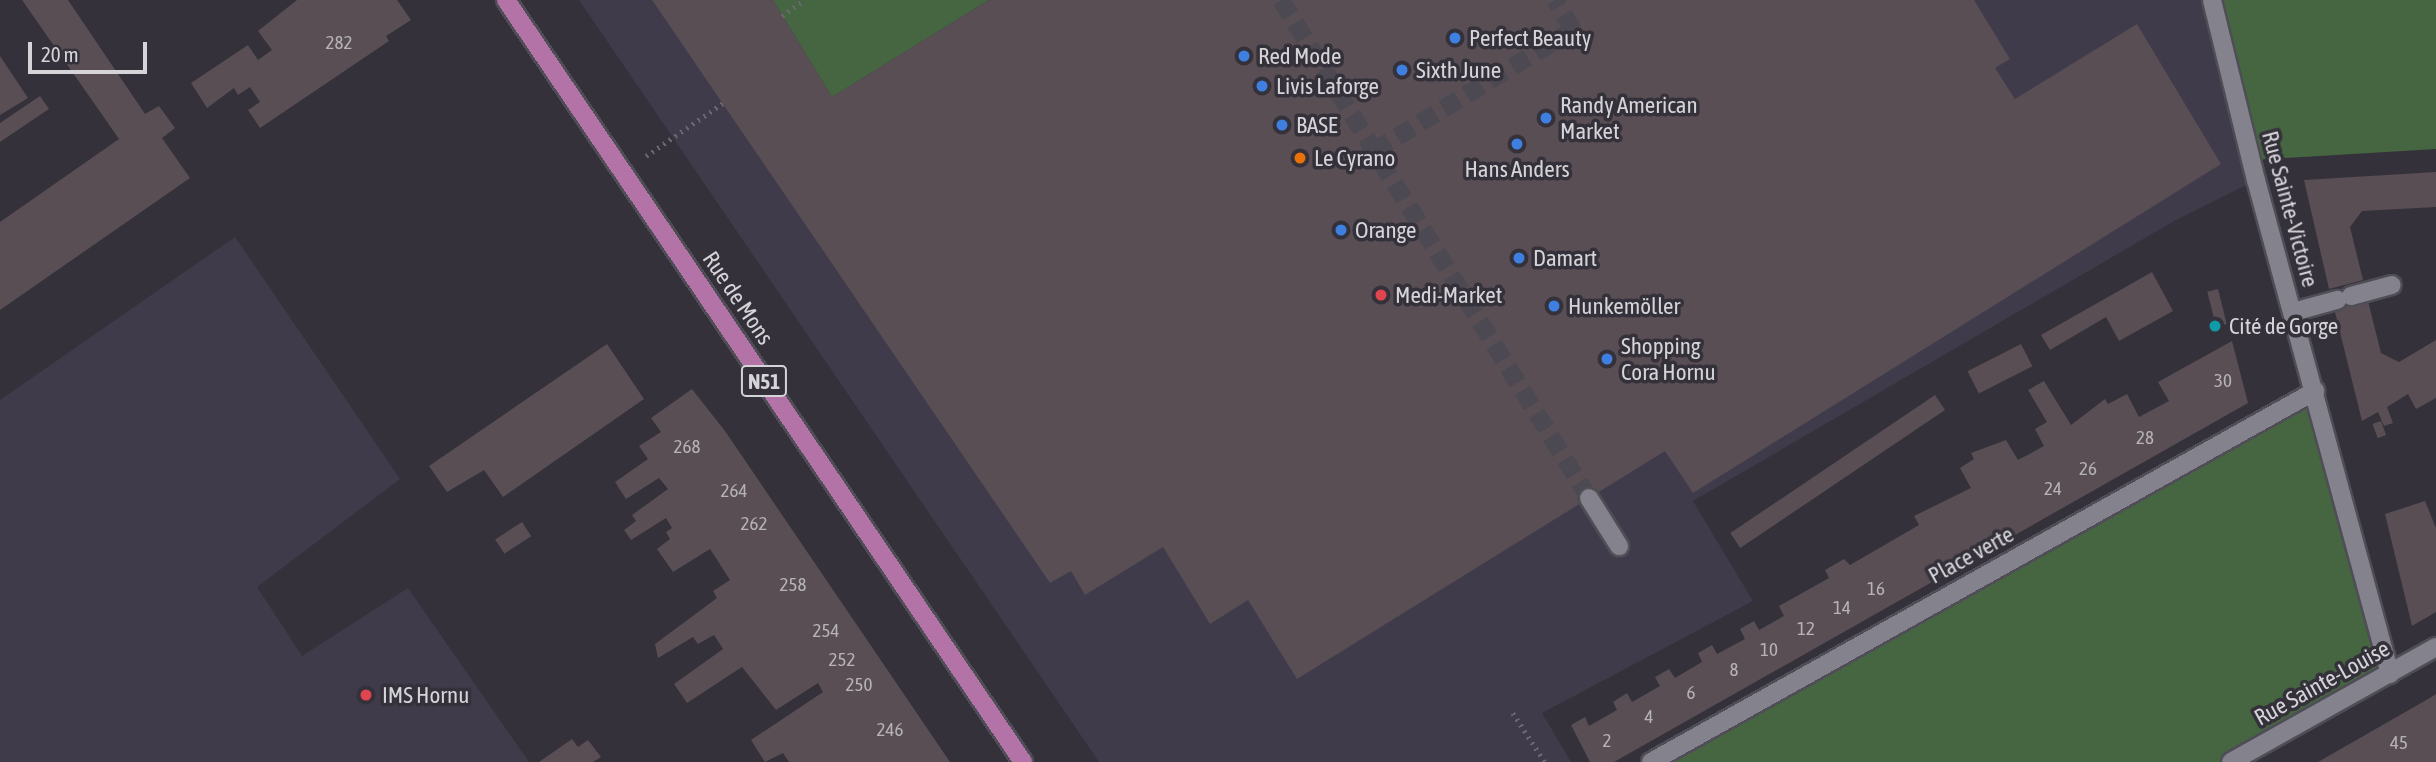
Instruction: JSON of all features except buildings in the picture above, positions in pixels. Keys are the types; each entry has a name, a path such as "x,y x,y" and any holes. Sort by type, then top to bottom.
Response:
{"main road":[{"name":"Rue de Mons","path":"506,0 1023,762"}],"street":[{"name":"Rue Sainte-Victoire","path":"2212,0 2390,674"},
{"path":"2293,312 2392,285"},
{"name":"Place verte","path":"1651,762 2315,391"},
{"path":"1589,498 1619,546"},
{"name":"Rue Sainte-Louise","path":"2231,762 2436,647"}],"path":[{"path":"782,16 804,0"},
{"path":"623,172 723,103"},
{"path":"1513,713 1545,762"}],"shaded area":[{"path":"579,0 2209,0 2256,180 2176,220 1693,501 1753,601 1542,713 1571,762 1099,762"},
{"path":"235,237 400,479 257,587 302,656 408,588 529,762 0,762 0,400"}],"green space":[{"path":"773,0 989,0 832,97"},
{"path":"2218,0 2436,0 2436,149 2251,160"},
{"path":"2315,391 2390,674 2231,762 1651,762"}],"tunnel":[{"path":"1281,0 1589,498"},
{"path":"1374,151 1573,30 1555,0"}],"place":[{"name":"Perfect Beauty","path":"1455,38"},
{"name":"Red Mode","path":"1244,56"},
{"name":"Sixth June","path":"1402,70"},
{"name":"Livis Laforge","path":"1262,86"},
{"name":"Randy American Market","path":"1546,118"},
{"name":"BASE","path":"1282,125"},
{"name":"Hans Anders","path":"1517,144"},
{"name":"Le Cyrano","path":"1300,158"},
{"name":"Orange","path":"1341,230"},
{"name":"Damart","path":"1519,258"},
{"name":"Medi-Market","path":"1381,295"},
{"name":"Hunkemöller","path":"1554,306"},
{"name":"Cité de Gorge","path":"2215,326"},
{"name":"Shopping Cora Hornu","path":"1607,359"},
{"name":"IMS Hornu","path":"366,695"}]}
